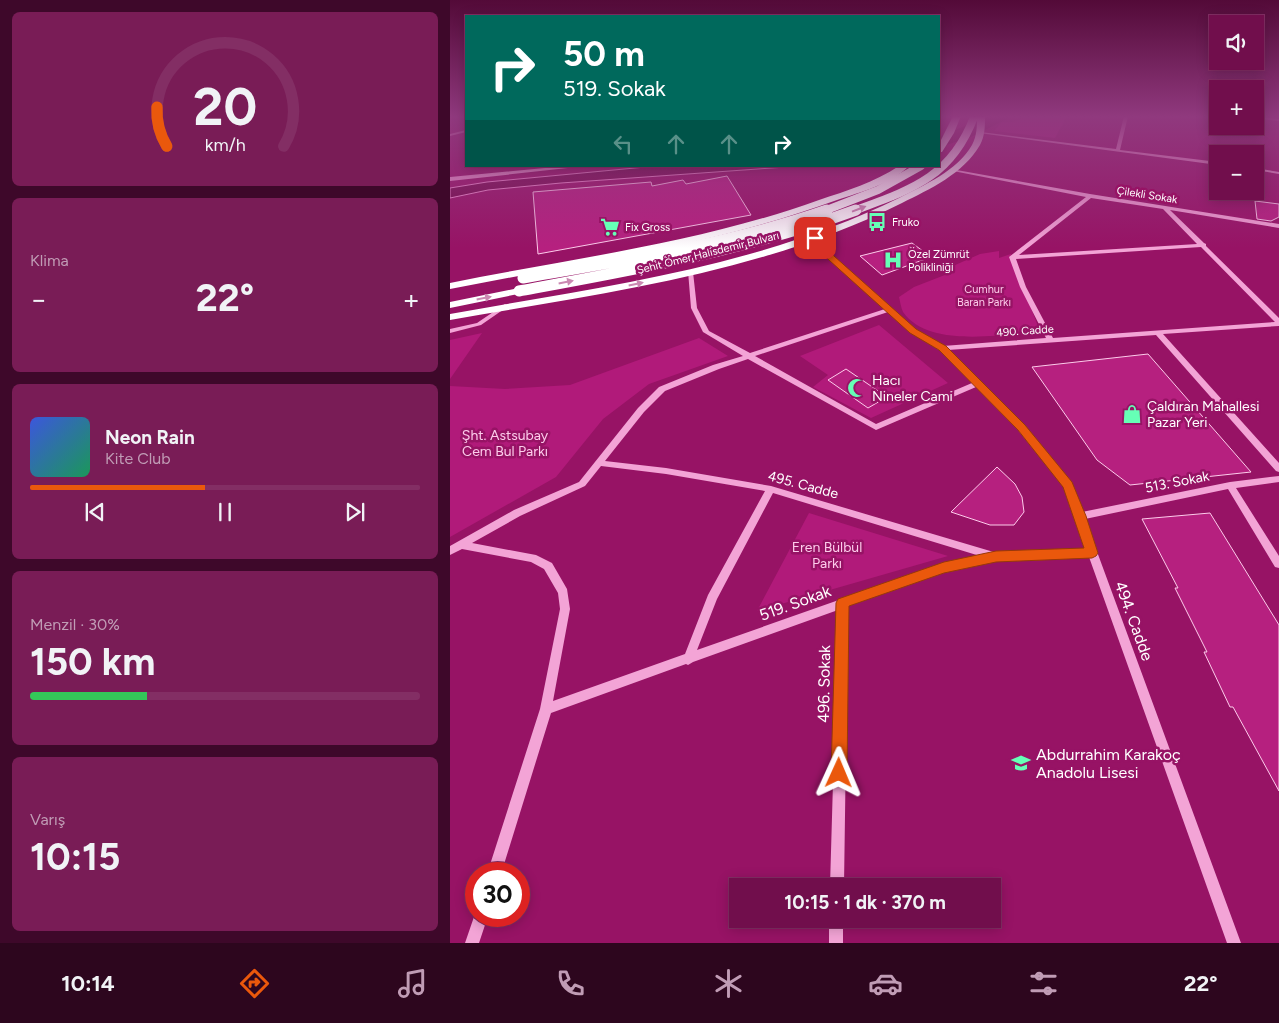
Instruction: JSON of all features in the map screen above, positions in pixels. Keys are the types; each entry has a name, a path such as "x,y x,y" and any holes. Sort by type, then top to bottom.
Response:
{"highway":[{"name":"Şehit Ömer Halisdemir Bulvarı","path":"450,305 708,255 772,240 880,201 941,168 949,160"},
{"name":"Şehit Ömer Halisdemir Bulvarı","path":"450,317 505,306 615,289 743,259 814,238 860,221 900,202 954,170 963,160"},
{"name":"Şehit Ömer Halisdemir Bulvarı","path":"450,286 721,232 778,218 828,201 884,178 904,167"},
{"path":"450,294 523,278 686,249 771,229 859,199 906,176 920,167"},
{"path":"828,201 821,207 822,214 847,223 860,221"},
{"path":"778,218 770,228 777,236 794,241 814,238 827,228 823,220 810,215 789,215"},
{"path":"721,232 747,233 757,240 760,246 756,251 743,259"}],"street":[{"path":"1189,160 1209,163"},
{"path":"450,178 573,167"},
{"name":"Çilekli Sokak","path":"954,170 1090,196 1279,226"},
{"path":"1264,170 1279,173"},
{"path":"1012,257 1090,196"},
{"path":"1166,208 1279,323"},
{"path":"814,238 822,249 913,331 942,348"},
{"path":"1012,257 1204,245"},
{"path":"1012,257 1022,287 1051,341"},
{"path":"690,272 694,308 706,332 876,427 979,383"},
{"path":"450,331 479,324 505,306"},
{"path":"450,551 517,513 582,484 641,410 662,389 716,367 889,310"},
{"name":"490. Cadde","path":"942,348 1279,323"},
{"path":"1156,332 1279,470"},
{"name":"494. Cadde","path":"942,348 979,383 1021,428 1068,485 1234,943"},
{"name":"495. Cadde","path":"599,463 666,471 771,489 996,556"},
{"name":"513. Sokak","path":"1080,516 1230,485 1279,479"},
{"path":"1230,485 1279,564"},
{"path":"688,660 712,598 771,489"},
{"path":"461,544 533,558 548,566 555,575 563,592 565,609 546,709 498,862"},
{"name":"519. Sokak","path":"546,709 688,660 944,567 996,556 1092,553"},
{"name":"496. Sokak","path":"837,878 843,603"},
{"path":"472,943 477,927"},
{"path":"836,928 836,943"}],"green space":[{"name":"Cumhur Baran Parkı","path":"999,251 999,258 1011,254 1040,332 967,337 948,335 930,331 915,324 903,312 899,297 914,287 950,273 953,266 980,254"},
{"path":"879,325 948,383 871,418 813,387 828,375 800,356"},
{"path":"482,333 450,379 450,340"},
{"name":"Şht. Astsubay Cem Bul Parkı","path":"699,338 728,356 649,384 603,419 556,477 450,537 450,386 505,389 570,385"},
{"name":"Eren Bülbül Parkı","path":"809,513 948,556 757,611"}],"shaded area":[{"path":"645,167 786,167 561,183 488,190 450,198 450,188 487,182"}],"building":[{"name":"Fix Gross","path":"727,176 751,215 538,254 533,192 651,182 652,186 683,180 686,184"},
{"path":"1255,201 1279,204 1279,217 1271,221 1257,219"},
{"name":"Özel Zümrüt Polikliniği","path":"912,243 931,257 882,275 860,256"},
{"name":"Çaldıran Mahallesi Pazar Yeri","path":"1148,354 1251,472 1130,485 1097,460 1032,367"},
{"name":"Hacı Nineler Cami","path":"846,369 887,397 868,408 828,380"},
{"path":"997,467 1015,484 1022,497 1024,512 1014,525 990,525 951,512"},
{"path":"1210,513 1279,625 1279,791 1233,707 1230,707 1204,652 1207,652 1175,588 1178,588 1142,519"}],"place":[{"name":"Fruko","path":"877,222"},
{"name":"Fix Gross","path":"610,227"},
{"name":"Özel Zümrüt Polikliniği","path":"893,260"},
{"name":"Hacı Nineler Cami","path":"857,388"},
{"name":"Çaldıran Mahallesi Pazar Yeri","path":"1132,414"},
{"name":"Abdurrahim Karakoç Anadolu Lisesi","path":"1021,763"}],"route":[{"path":"815,238 822,249 871,295 913,331 942,348 979,383 1021,428 1068,485 1092,553 996,556 944,567 843,603 839,773"}]}
